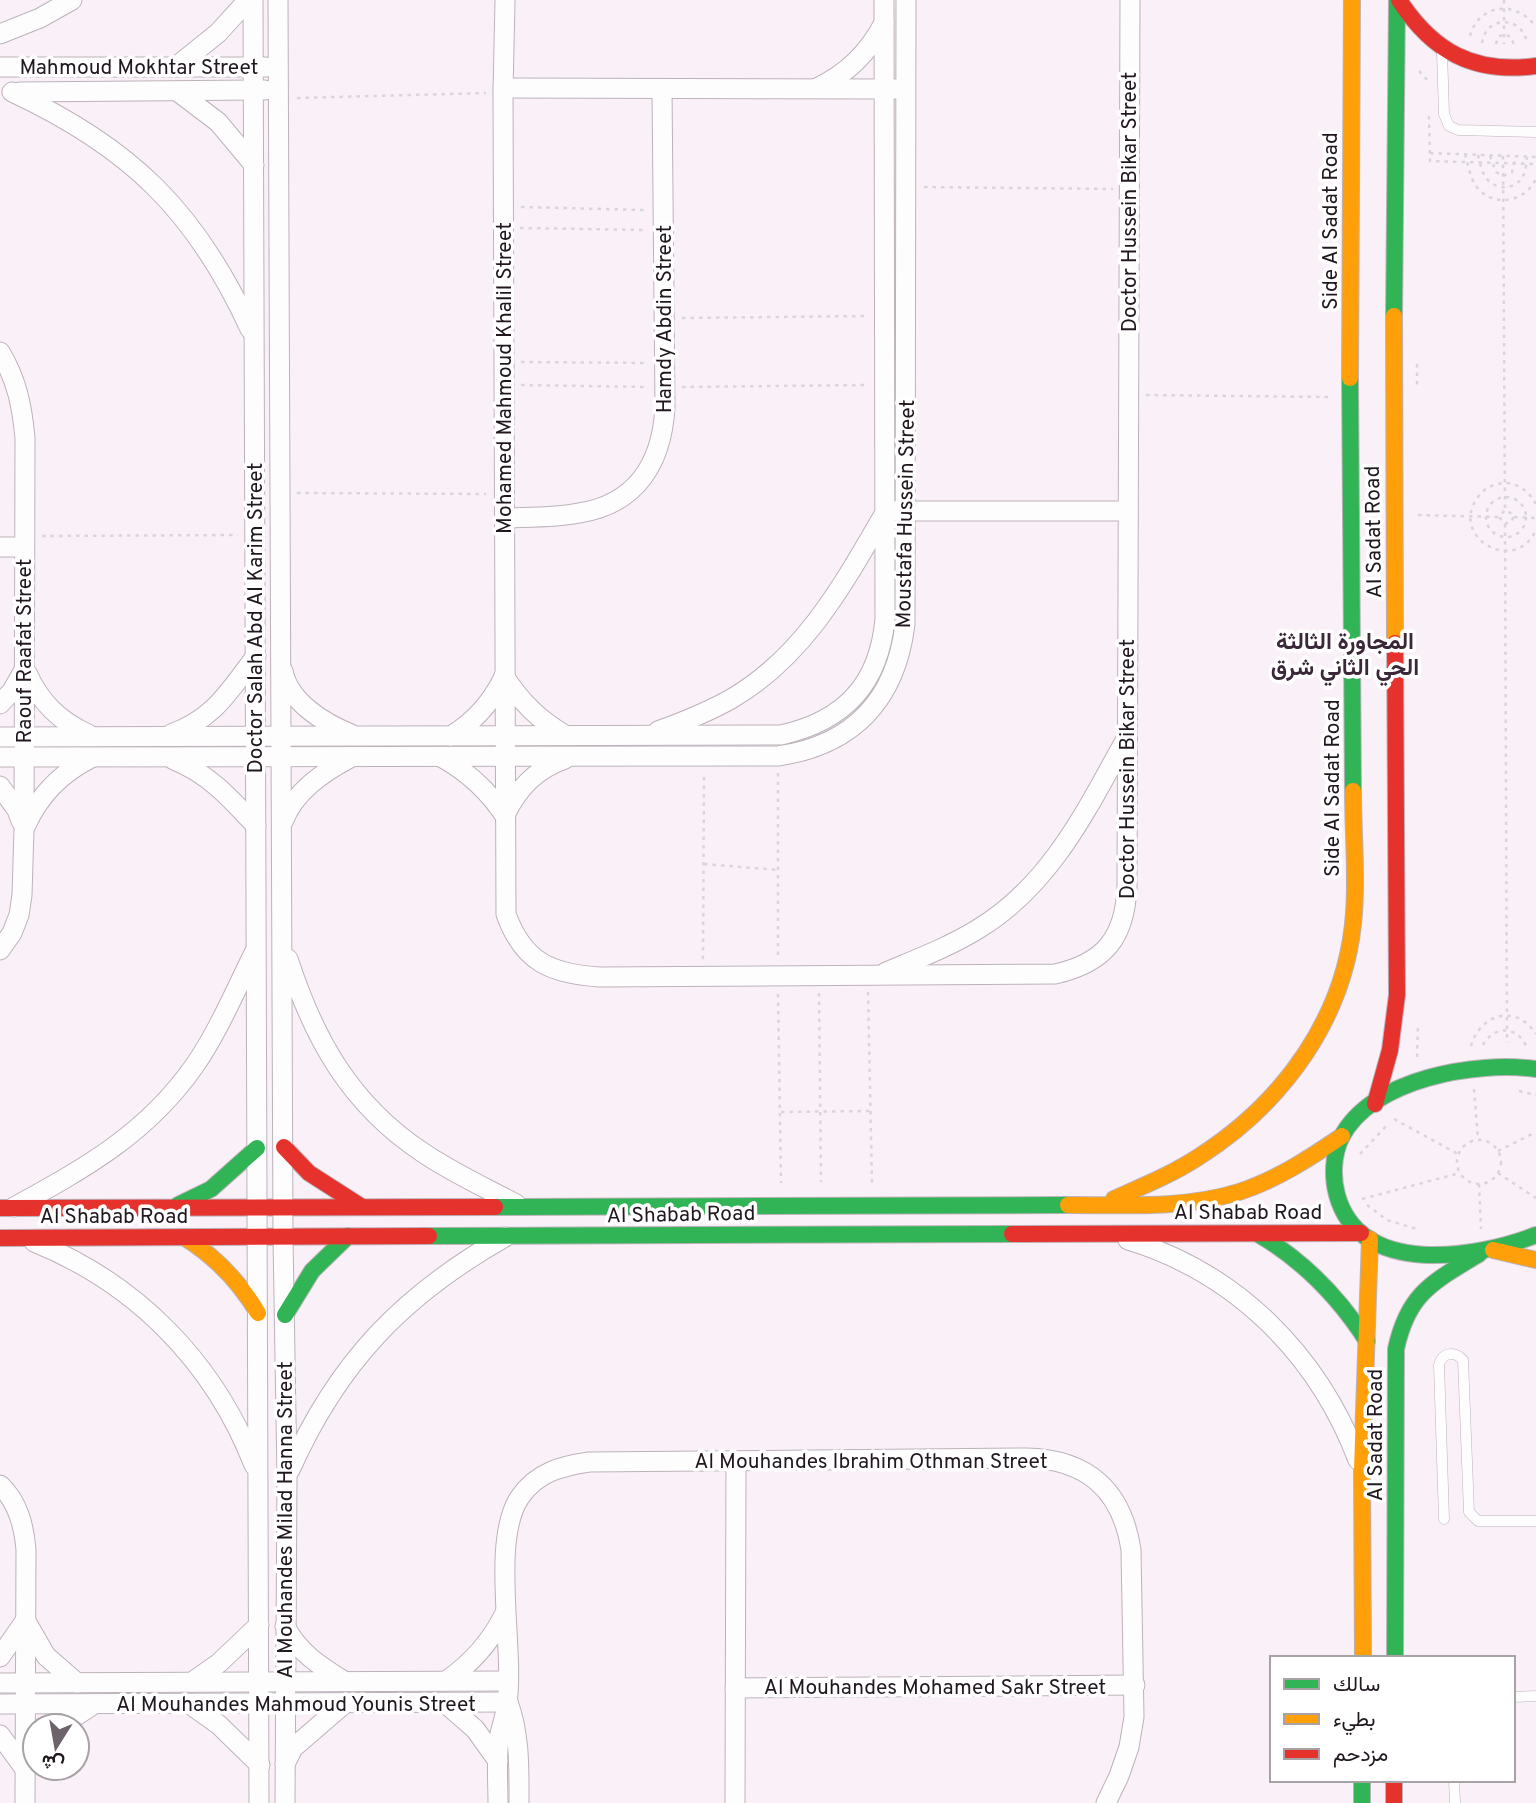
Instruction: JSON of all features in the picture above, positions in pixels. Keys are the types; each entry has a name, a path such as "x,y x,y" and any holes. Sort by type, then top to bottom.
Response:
{"main road":[{"name":"Side Al Sadat Road","path":"1101,1205 1199,1157 1240,1129 1281,1090 1313,1045 1338,995 1352,941 1365,918 1350,405 1352,0"},
{"path":"1398,0 1424,34 1459,58 1495,68 1536,66"},
{"name":"Al Sadat Road","path":"1375,1104 1396,1024 1398,933 1393,368 1398,0"},
{"path":"1350,405 1371,390 1393,368"},
{"path":"1365,918 1398,933"},
{"name":"Al Shabab Road","path":"5,1208 1101,1205 1188,1201 1219,1198 1247,1190 1304,1163 1342,1136 1362,1112 1403,1088 1433,1076 1495,1066 1536,1069"},
{"path":"1342,1136 1335,1153 1334,1188 1340,1205 1366,1236 1391,1248 1421,1254 1451,1255 1488,1251 1536,1235"},
{"path":"284,1146 294,1160 310,1173 362,1207"},
{"path":"168,1208 207,1193 225,1181 257,1149"},
{"name":"Al Shabab Road","path":"0,1238 1104,1232 1366,1236"},
{"path":"1255,1233 1278,1245 1320,1278 1346,1308 1367,1341"},
{"path":"285,1315 304,1279 324,1256 348,1236"},
{"name":"Al Sadat Road","path":"1363,1656 1362,1470 1367,1341 1366,1236"},
{"path":"184,1237 208,1251 228,1268 245,1290 258,1314"},
{"path":"1488,1251 1536,1260"},
{"name":"Al Sadat Road","path":"1395,1656 1396,1349 1399,1330 1406,1312 1417,1297 1434,1282 1488,1251"},
{"path":"1362,1782 1362,1803"},
{"path":"1394,1782 1394,1803"}],"street":[{"path":"0,34 40,18 72,0"},
{"path":"177,66 218,33 251,0"},
{"name":"Doctor Salah Abd Al Karim Street","path":"251,0 254,67 257,1237"},
{"name":"Doctor Salah Abd Al Karim Street","path":"278,0 283,1237"},
{"name":"Mohamed Mahmoud Khalil Street","path":"505,0 505,756"},
{"name":"Moustafa Hussein Street","path":"166,736 781,735 822,723 848,704 868,680 877,661 883,640 886,596 884,0"},
{"name":"Moustafa Hussein Street","path":"0,757 778,756 817,747 838,738 856,725 873,709 896,670 902,649 907,601 906,0"},
{"name":"Doctor Hussein Bikar Street","path":"505,756 506,914 513,933 524,949 539,963 557,971 577,976 1055,974 1075,970 1092,962 1108,948 1126,912 1130,0"},
{"path":"815,89 849,69 863,55 884,22"},
{"name":"Mahmoud Mokhtar Street","path":"0,67 278,67"},
{"name":"Hamdy Abdin Street","path":"504,518 578,514 604,508 625,495 643,477 656,456 664,432 665,387 662,89"},
{"path":"176,90 218,122 254,164"},
{"name":"Mahmoud Mokhtar Street","path":"6,92 254,90 278,94"},
{"path":"503,90 906,90"},
{"path":"6,92 58,113 100,140 140,171 175,207 206,247 232,289 253,335"},
{"name":"Raouf Raafat Street","path":"0,352 15,380 23,413 25,438 24,829 19,915 12,933 0,950"},
{"path":"647,736 703,714 733,698 788,656 832,603 886,511 1128,511"},
{"path":"0,547 24,541"},
{"path":"0,737 166,736 202,719 218,706 256,656"},
{"path":"281,656 285,677 297,697 314,714 333,727 355,736"},
{"path":"0,704 12,691 24,669"},
{"path":"24,669 35,692 51,711 71,726 94,736"},
{"path":"451,736 465,727 482,710 504,676 531,710 565,735"},
{"path":"873,975 970,933 1005,910 1028,889 1068,841 1128,736"},
{"path":"24,829 44,793 75,766 94,757"},
{"path":"166,757 206,776 224,791 256,826"},
{"path":"281,827 288,808 302,792 318,778 354,757"},
{"path":"440,757 477,782 505,816"},
{"path":"505,816 513,799 538,772 572,757"},
{"path":"0,786 17,810 24,829"},
{"path":"282,942 311,1023 324,1048 358,1095 384,1122 421,1152 523,1208"},
{"path":"5,1208 99,1159 151,1117 195,1065 213,1036 257,947"},
{"path":"1104,1232 1181,1260 1216,1280 1249,1304 1279,1331 1306,1362 1329,1396 1348,1432 1362,1470"},
{"name":"Al Mouhandes Milad Hanna Street","path":"257,1237 259,1803"},
{"name":"Al Mouhandes Milad Hanna Street","path":"283,1237 287,1477 285,1803"},
{"path":"287,1477 324,1403 374,1337 435,1281 506,1237"},
{"path":"23,1238 59,1252 93,1270 125,1292 182,1344 206,1374 239,1430 259,1477"},
{"name":"Al Mouhandes Ibrahim Othman Street","path":"508,1702 506,1548 509,1521 520,1497 539,1478 563,1466 589,1462 1049,1458 1070,1464 1107,1489 1128,1528 1131,1550 1134,1717 1129,1747 1119,1776 1105,1803"},
{"path":"735,1803 736,1461"},
{"path":"0,1485 17,1508 24,1528 25,1712"},
{"path":"446,1681 462,1670 488,1642 507,1609"},
{"path":"0,1657 25,1620"},
{"path":"25,1620 46,1656 77,1683"},
{"path":"192,1682 219,1663 260,1625"},
{"path":"285,1625 293,1642 309,1657 345,1682"},
{"name":"Al Mouhandes Mahmoud Younis Street","path":"0,1683 507,1681"},
{"name":"Al Mouhandes Mohamed Sakr Street","path":"735,1688 1135,1685"},
{"path":"498,1803 499,1741 508,1702"},
{"path":"508,1702 518,1741 519,1803"},
{"name":"Al Mouhandes Mahmoud Younis Street","path":"0,1704 91,1706 508,1702"},
{"path":"445,1703 475,1729 498,1761"},
{"path":"285,1765 293,1748 344,1704"},
{"path":"191,1705 219,1725 260,1765"},
{"path":"82,1712 91,1706"},
{"path":"0,1735 21,1753"},
{"path":"25,1803 28,1782"}],"lane":[{"path":"1442,48 1444,114 1449,125 1458,130 1536,132"},
{"path":"1444,1519 1439,1365 1444,1355 1455,1353 1462,1360 1469,1512 1478,1521 1536,1521"},
{"path":"1515,1697 1536,1696"},
{"path":"1454,1782 1455,1803"}],"path":[{"path":"1504,0 1504,48"},
{"path":"1469,41 1470,33 1480,17 1504,7 1523,13 1536,27"},
{"path":"1482,45 1486,31 1504,21 1519,27 1524,33 1527,48 1536,47"},
{"path":"1475,43 1495,47 1515,48 1511,37 1504,34 1498,37 1495,47"},
{"path":"1416,81 1416,68 1429,82"},
{"path":"278,94 503,90"},
{"path":"1429,106 1430,161 1536,164"},
{"path":"1430,153 1536,157"},
{"path":"1465,154 1475,185 1494,199 1515,199 1525,194 1536,179"},
{"path":"1478,155 1486,178 1503,188 1511,187 1522,178 1527,157"},
{"path":"1490,155 1496,172 1503,176"},
{"path":"1418,515 1499,517 1505,510 1503,156"},
{"path":"1503,176 1512,172 1516,156"},
{"path":"906,186 1129,189"},
{"path":"503,206 664,221"},
{"path":"503,228 664,221"},
{"path":"664,318 885,316"},
{"path":"1417,360 1417,387"},
{"path":"504,362 665,363"},
{"path":"504,385 665,387 885,384"},
{"path":"1129,395 1350,405"},
{"path":"1536,504 1522,488 1505,483 1481,493 1472,508 1471,517 1472,526 1481,541 1496,550 1506,551 1522,546 1536,530"},
{"path":"280,493 504,494"},
{"path":"1505,497 1517,501 1526,517 1522,529 1505,537 1489,528 1486,517 1494,501 1505,497"},
{"path":"1505,510 1513,517"},
{"path":"1499,517 1505,524 1506,551 1507,1047"},
{"path":"1513,517 1536,518"},
{"path":"1505,524 1512,521 1513,517"},
{"path":"24,541 255,535"},
{"path":"778,756 781,1206"},
{"path":"703,976 704,758"},
{"path":"704,864 778,870"},
{"path":"818,975 822,1206"},
{"path":"872,1206 870,1111 873,975"},
{"path":"1471,1048 1474,1035 1482,1024 1493,1018 1507,1015 1520,1018 1531,1026 1536,1034"},
{"path":"1419,1021 1416,1060 1425,1058"},
{"path":"1482,1047 1496,1031 1507,1030 1524,1040 1527,1049 1517,1048"},
{"path":"1461,1049 1495,1046"},
{"path":"1478,1140 1474,1087 1483,1088"},
{"path":"1512,1090 1536,1096"},
{"path":"781,1112 870,1111"},
{"path":"1357,1162 1375,1135 1402,1113"},
{"path":"1393,1119 1458,1154"},
{"path":"1498,1151 1536,1132"},
{"path":"1478,1140 1486,1141 1498,1151 1501,1158 1498,1172 1487,1182 1472,1183 1460,1173 1458,1154 1466,1144 1478,1140"},
{"path":"1498,1172 1536,1198"},
{"path":"1360,1199 1460,1173"},
{"path":"1479,1184 1488,1251"},
{"path":"1358,1192 1360,1199 1387,1220 1425,1231"}],"traffic: fast":[{"path":"1394,316 1397,0"},
{"path":"1350,378 1353,791"},
{"path":"1536,1069 1512,1067 1456,1071 1400,1088 1376,1101 1356,1117 1338,1145 1334,1174 1337,1195 1350,1221 1370,1240 1395,1250 1423,1255 1453,1254 1483,1250 1536,1235"},
{"path":"178,1205 211,1189 257,1148"},
{"path":"495,1207 1068,1205"},
{"path":"429,1236 1012,1234"},
{"path":"1258,1234 1290,1256 1319,1281 1367,1341"},
{"path":"285,1315 312,1271 348,1236"},
{"path":"1395,1656 1396,1349 1401,1330 1415,1302 1436,1282 1479,1254"},
{"path":"1362,1782 1362,1803"}],"traffic: slow":[{"path":"1350,378 1352,0"},
{"path":"1394,316 1395,643"},
{"path":"1114,1199 1179,1168 1230,1134 1259,1110 1284,1083 1306,1053 1339,987 1349,951 1355,898 1353,791"},
{"path":"1068,1205 1175,1204 1239,1192 1279,1175 1342,1136"},
{"path":"184,1237 226,1271 258,1313"},
{"path":"1363,1656 1362,1470 1370,1239"},
{"path":"1493,1250 1536,1260"}],"traffic: jam":[{"path":"1399,0 1426,33 1457,56 1493,66 1536,66"},
{"path":"1375,1104 1390,1050 1397,995 1395,643"},
{"path":"284,1147 309,1173 362,1207"},
{"path":"0,1208 495,1207"},
{"path":"1012,1234 1361,1233"},
{"path":"0,1238 429,1236"},
{"path":"1394,1782 1394,1803"}],"district":[{"name":"المجاورة الثالثة الحي الثاني شرق","path":"1345,654"}]}
